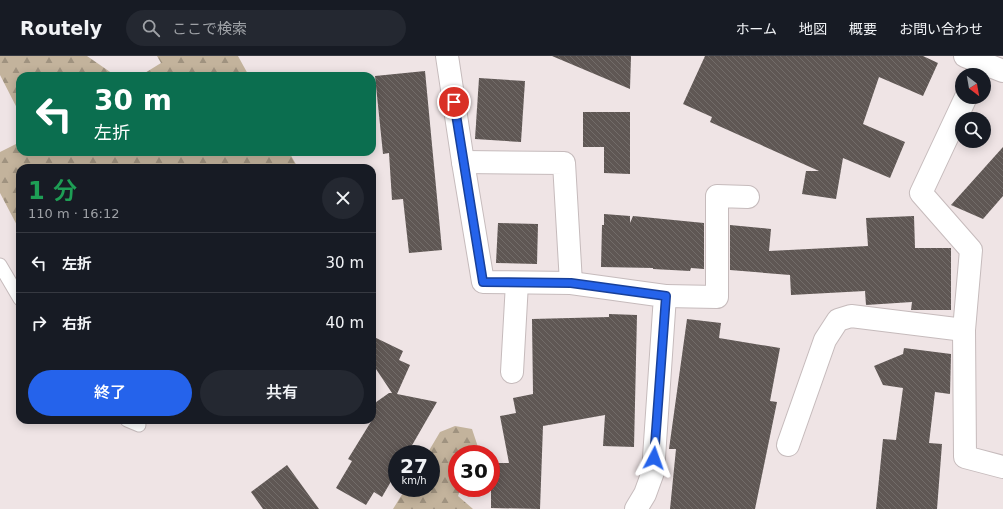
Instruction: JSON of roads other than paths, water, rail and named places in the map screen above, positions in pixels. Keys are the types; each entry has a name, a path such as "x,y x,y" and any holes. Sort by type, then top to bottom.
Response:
{"street":[{"path":"447,56 483,282 571,283 666,296 717,297 717,196 748,197"},
{"path":"974,65 1003,71"},
{"path":"963,104 921,193 971,250 964,330 965,457 1003,467"},
{"path":"463,162 564,163 571,283"},
{"path":"512,372 516,282"},
{"path":"636,509 645,494 653,472 666,296"},
{"path":"788,445 825,340 838,320 851,316 964,330"}],"lane":[{"path":"0,266 16,292"}]}
